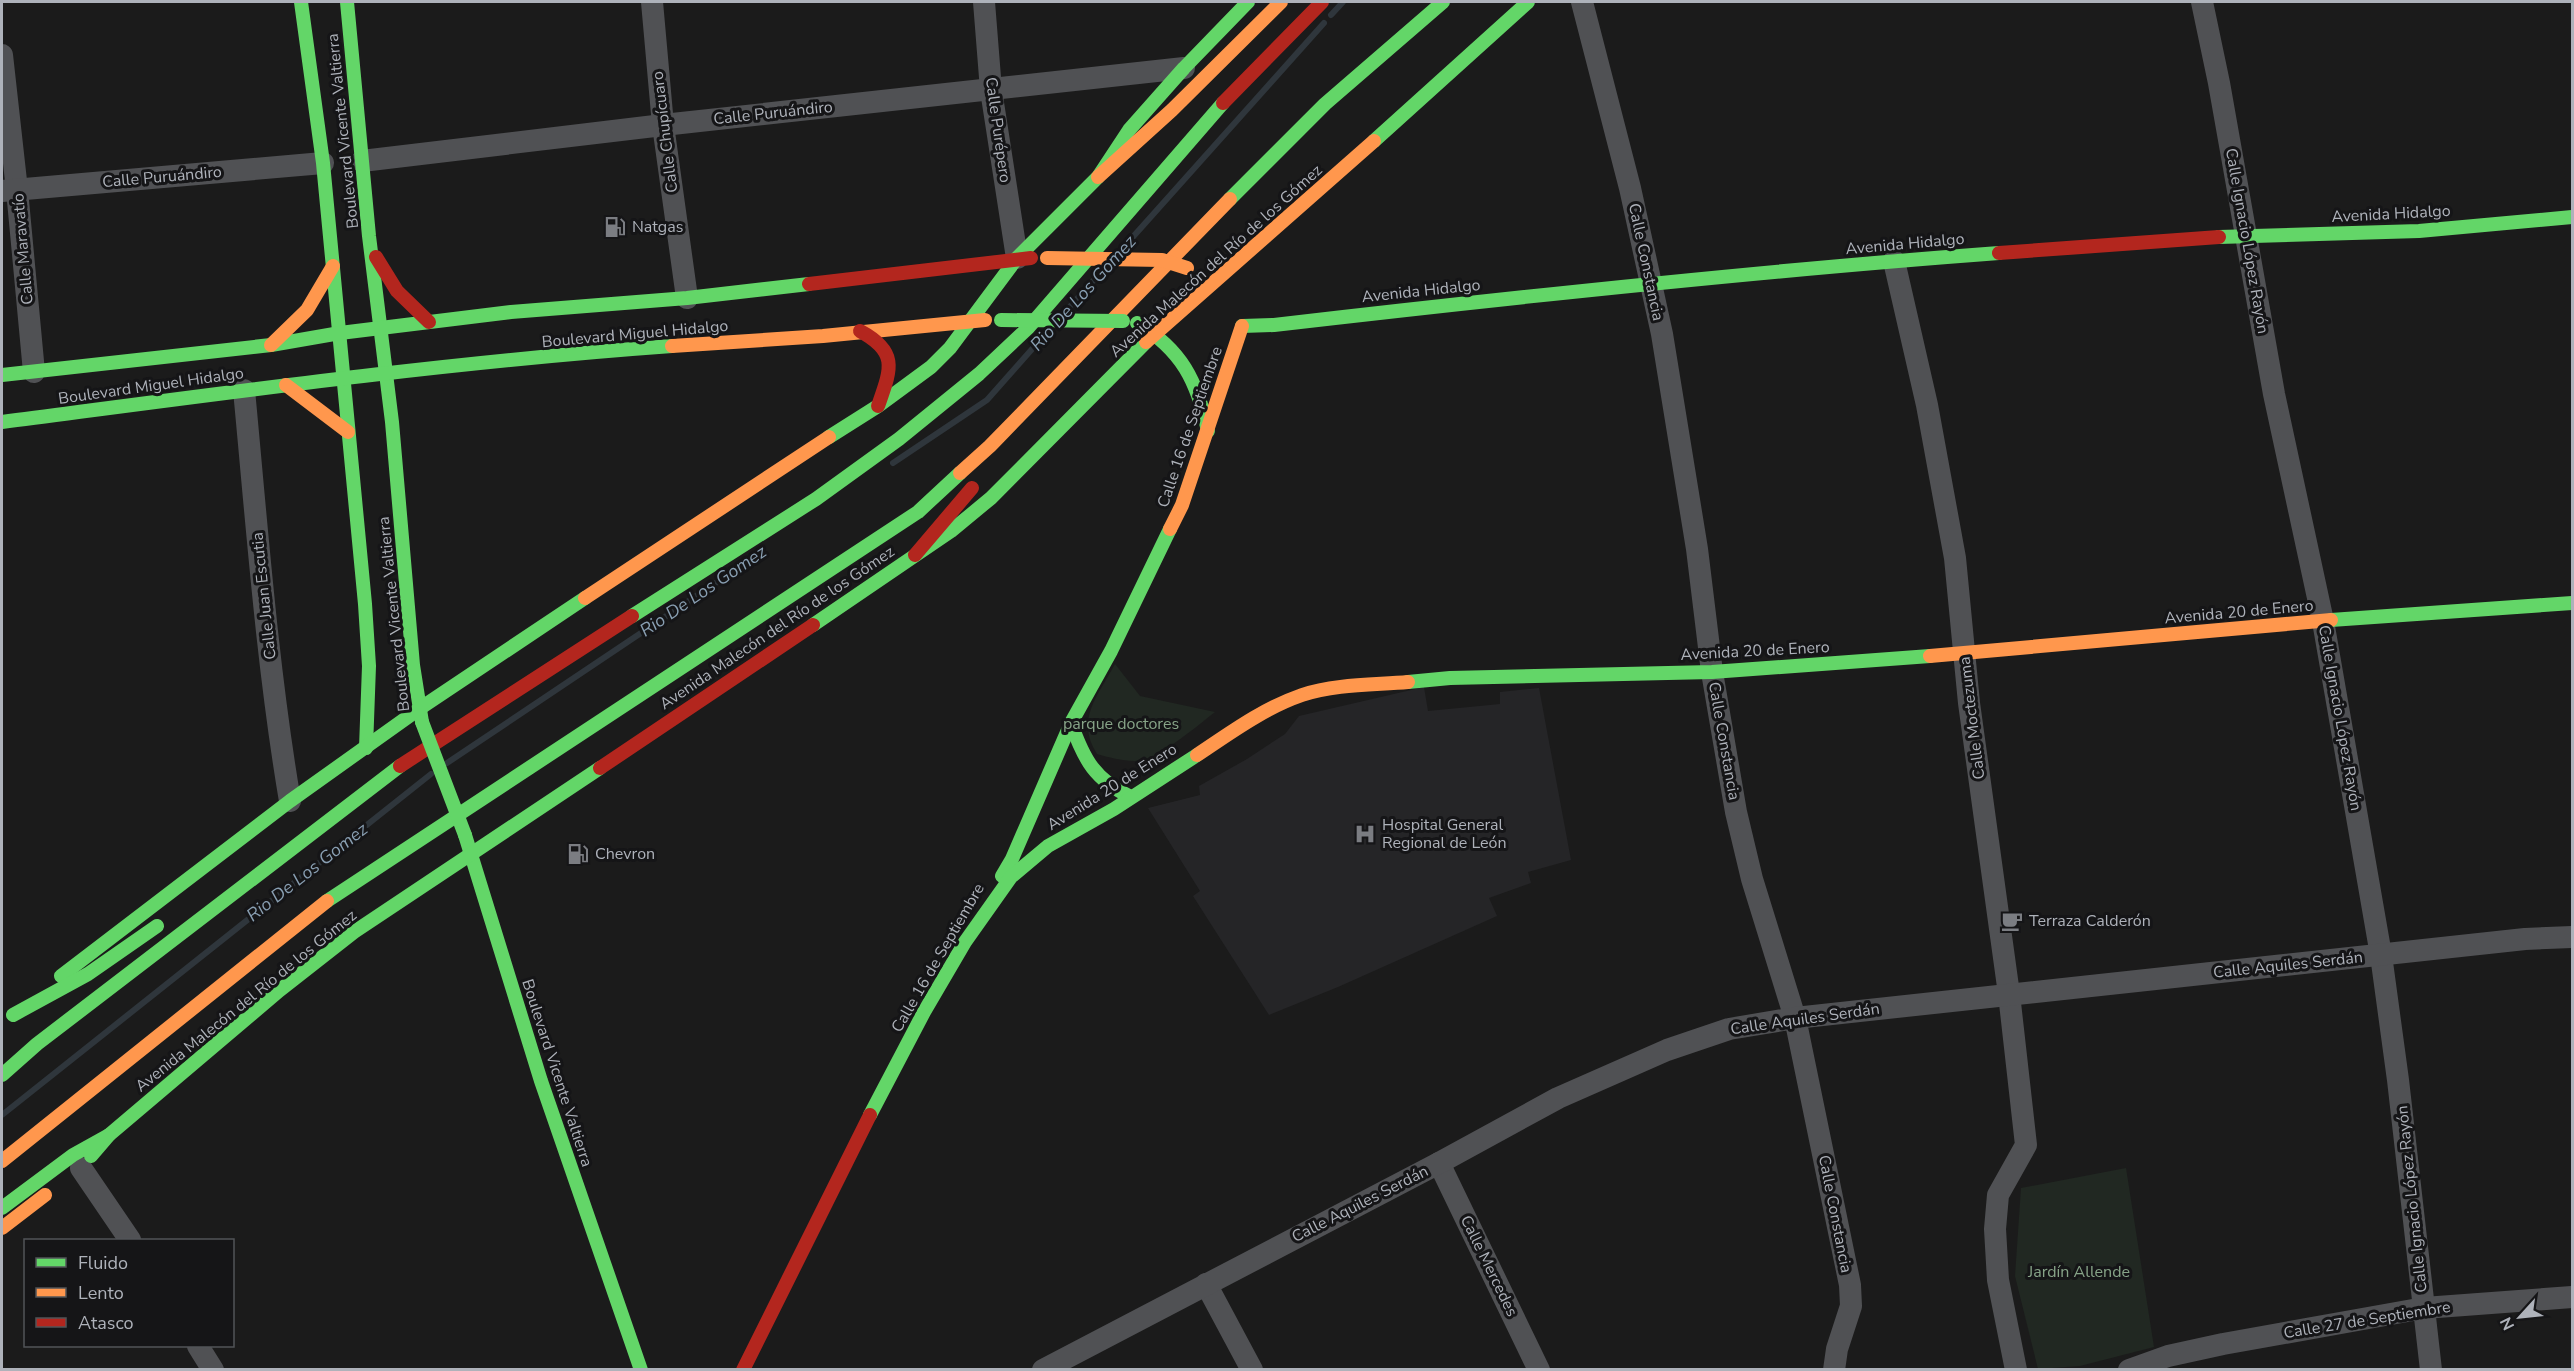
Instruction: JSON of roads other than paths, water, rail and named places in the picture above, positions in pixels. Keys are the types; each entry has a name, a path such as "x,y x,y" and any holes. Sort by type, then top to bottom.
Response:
{"main road":[{"name":"Boulevard Vicente Valtierra","path":"302,2 323,163 366,604 369,666 366,748"},
{"name":"Boulevard Vicente Valtierra","path":"347,2 369,236 382,328 413,665 420,716 465,835 541,1082 640,1370"},
{"path":"1098,177 1118,144 1184,68 1248,2"},
{"path":"2,1025 290,801 366,748 420,716 754,485 878,406 931,367 972,321 1017,258 1281,2"},
{"path":"2,1075 37,1044 419,752 816,499 870,460 998,359 1028,328 1234,91 1322,2"},
{"name":"Avenida Malecón del Río de los Gómez","path":"2,1161 334,896 918,512 990,446 1267,160 1325,104 1443,2"},
{"name":"Avenida Malecón del Río de los Gómez","path":"76,1171 109,1135 280,990 354,932 865,591 951,531 991,498 1154,334 1330,181 1528,2"},
{"name":"Avenida Hidalgo","path":"1242,326 1275,325 1650,284 1894,261 2244,235 2419,231 2572,217"},
{"path":"369,236 376,256 398,291 429,322"},
{"name":"Boulevard Miguel Hidalgo","path":"2,375 271,345 340,333 511,312 687,298 1017,258 1162,260 1187,268 1217,304"},
{"path":"271,345 307,310 333,266"},
{"path":"1227,315 1242,326"},
{"name":"Boulevard Miguel Hidalgo","path":"2,422 344,377 593,352 972,321 1123,321 1138,323 1154,334 1188,369 1199,392 1208,432"},
{"path":"1056,399 1090,357 1104,326"},
{"name":"Calle 16 de Septiembre","path":"743,1370 839,1175 924,1012 965,942 1000,892 999,881 1012,859 1071,723 1112,651 1182,505 1242,326"},
{"path":"860,331 881,344 888,351 891,360 890,371 878,406"},
{"path":"286,385 348,432"},
{"path":"915,555 984,476"},
{"name":"Avenida 20 de Enero","path":"1000,892 1023,865 1048,846 1131,797 1245,723 1302,695 1335,688 1442,678 1712,672 1964,654 2323,621 2572,603"},
{"path":"399,675 413,665"},
{"path":"369,666 384,674"},
{"path":"1071,723 1082,754 1093,771 1107,784 1131,797"},
{"path":"217,888 289,853"},
{"path":"13,1015 88,974 168,919"},
{"path":"203,1019 241,969"},
{"path":"2,1208 73,1155 109,1135"},
{"path":"2,1228 54,1188"}],"street":[{"name":"Calle Chupícuaro","path":"652,2 663,125 687,298"},
{"name":"Calle Purépero","path":"984,2 991,90 1017,258"},
{"name":"Calle Constancia","path":"1581,2 1630,188 1673,394 1712,672 1736,812 1749,867 1796,1018 1850,1285 1851,1306 1837,1349 1834,1370"},
{"name":"Calle Ignacio López Rayón","path":"2202,2 2219,83 2244,235 2274,394 2323,621 2381,955 2431,1370"},
{"name":"Calle Maravatío","path":"2,55 9,190 34,372"},
{"name":"Calle Puruándiro","path":"362,161 663,125 1184,68"},
{"name":"Calle Puruándiro","path":"9,190 323,163"},
{"name":"Calle Moctezuma","path":"1894,261 1927,405 1955,558 1970,714 2026,1145 1998,1195 1995,1229 1998,1280 2016,1370"},
{"name":"Calle Juan Escutia","path":"244,390 263,597 279,736 290,801"},
{"name":"Calle Aquiles Serdán","path":"1042,1370 1439,1163 1558,1098 1667,1050 1729,1029 1796,1018 2008,994 2525,939 2572,937"},
{"name":"Calle Mercedes","path":"1439,1163 1539,1370"},
{"path":"76,1171 129,1239"},
{"path":"1206,1284 1252,1370"},
{"name":"Calle 27 de Septiembre","path":"2129,1370 2168,1356 2223,1344 2424,1308 2572,1297"},
{"path":"199,1347 213,1370"}],"waterway":[{"name":"Rio De Los Gomez","path":"1331,15 1343,2"},
{"name":"Rio De Los Gomez","path":"1123,248 1324,23"},
{"name":"Rio De Los Gomez","path":"1067,310 1102,271"},
{"name":"Rio De Los Gomez","path":"893,463 987,400 1048,331"},
{"name":"Rio De Los Gomez","path":"447,763 720,580"},
{"name":"Rio De Los Gomez","path":"2,1115 431,774"}],"place":[{"name":"Natgas","path":"615,227"},
{"name":"Hospital General Regional de León","path":"1365,834"},
{"name":"Chevron","path":"578,854"},
{"name":"Terraza Calderón","path":"2012,921"}],"park label":[{"name":"parque doctores","path":"1121,724"},
{"name":"Jardín Allende","path":"2079,1272"}]}
